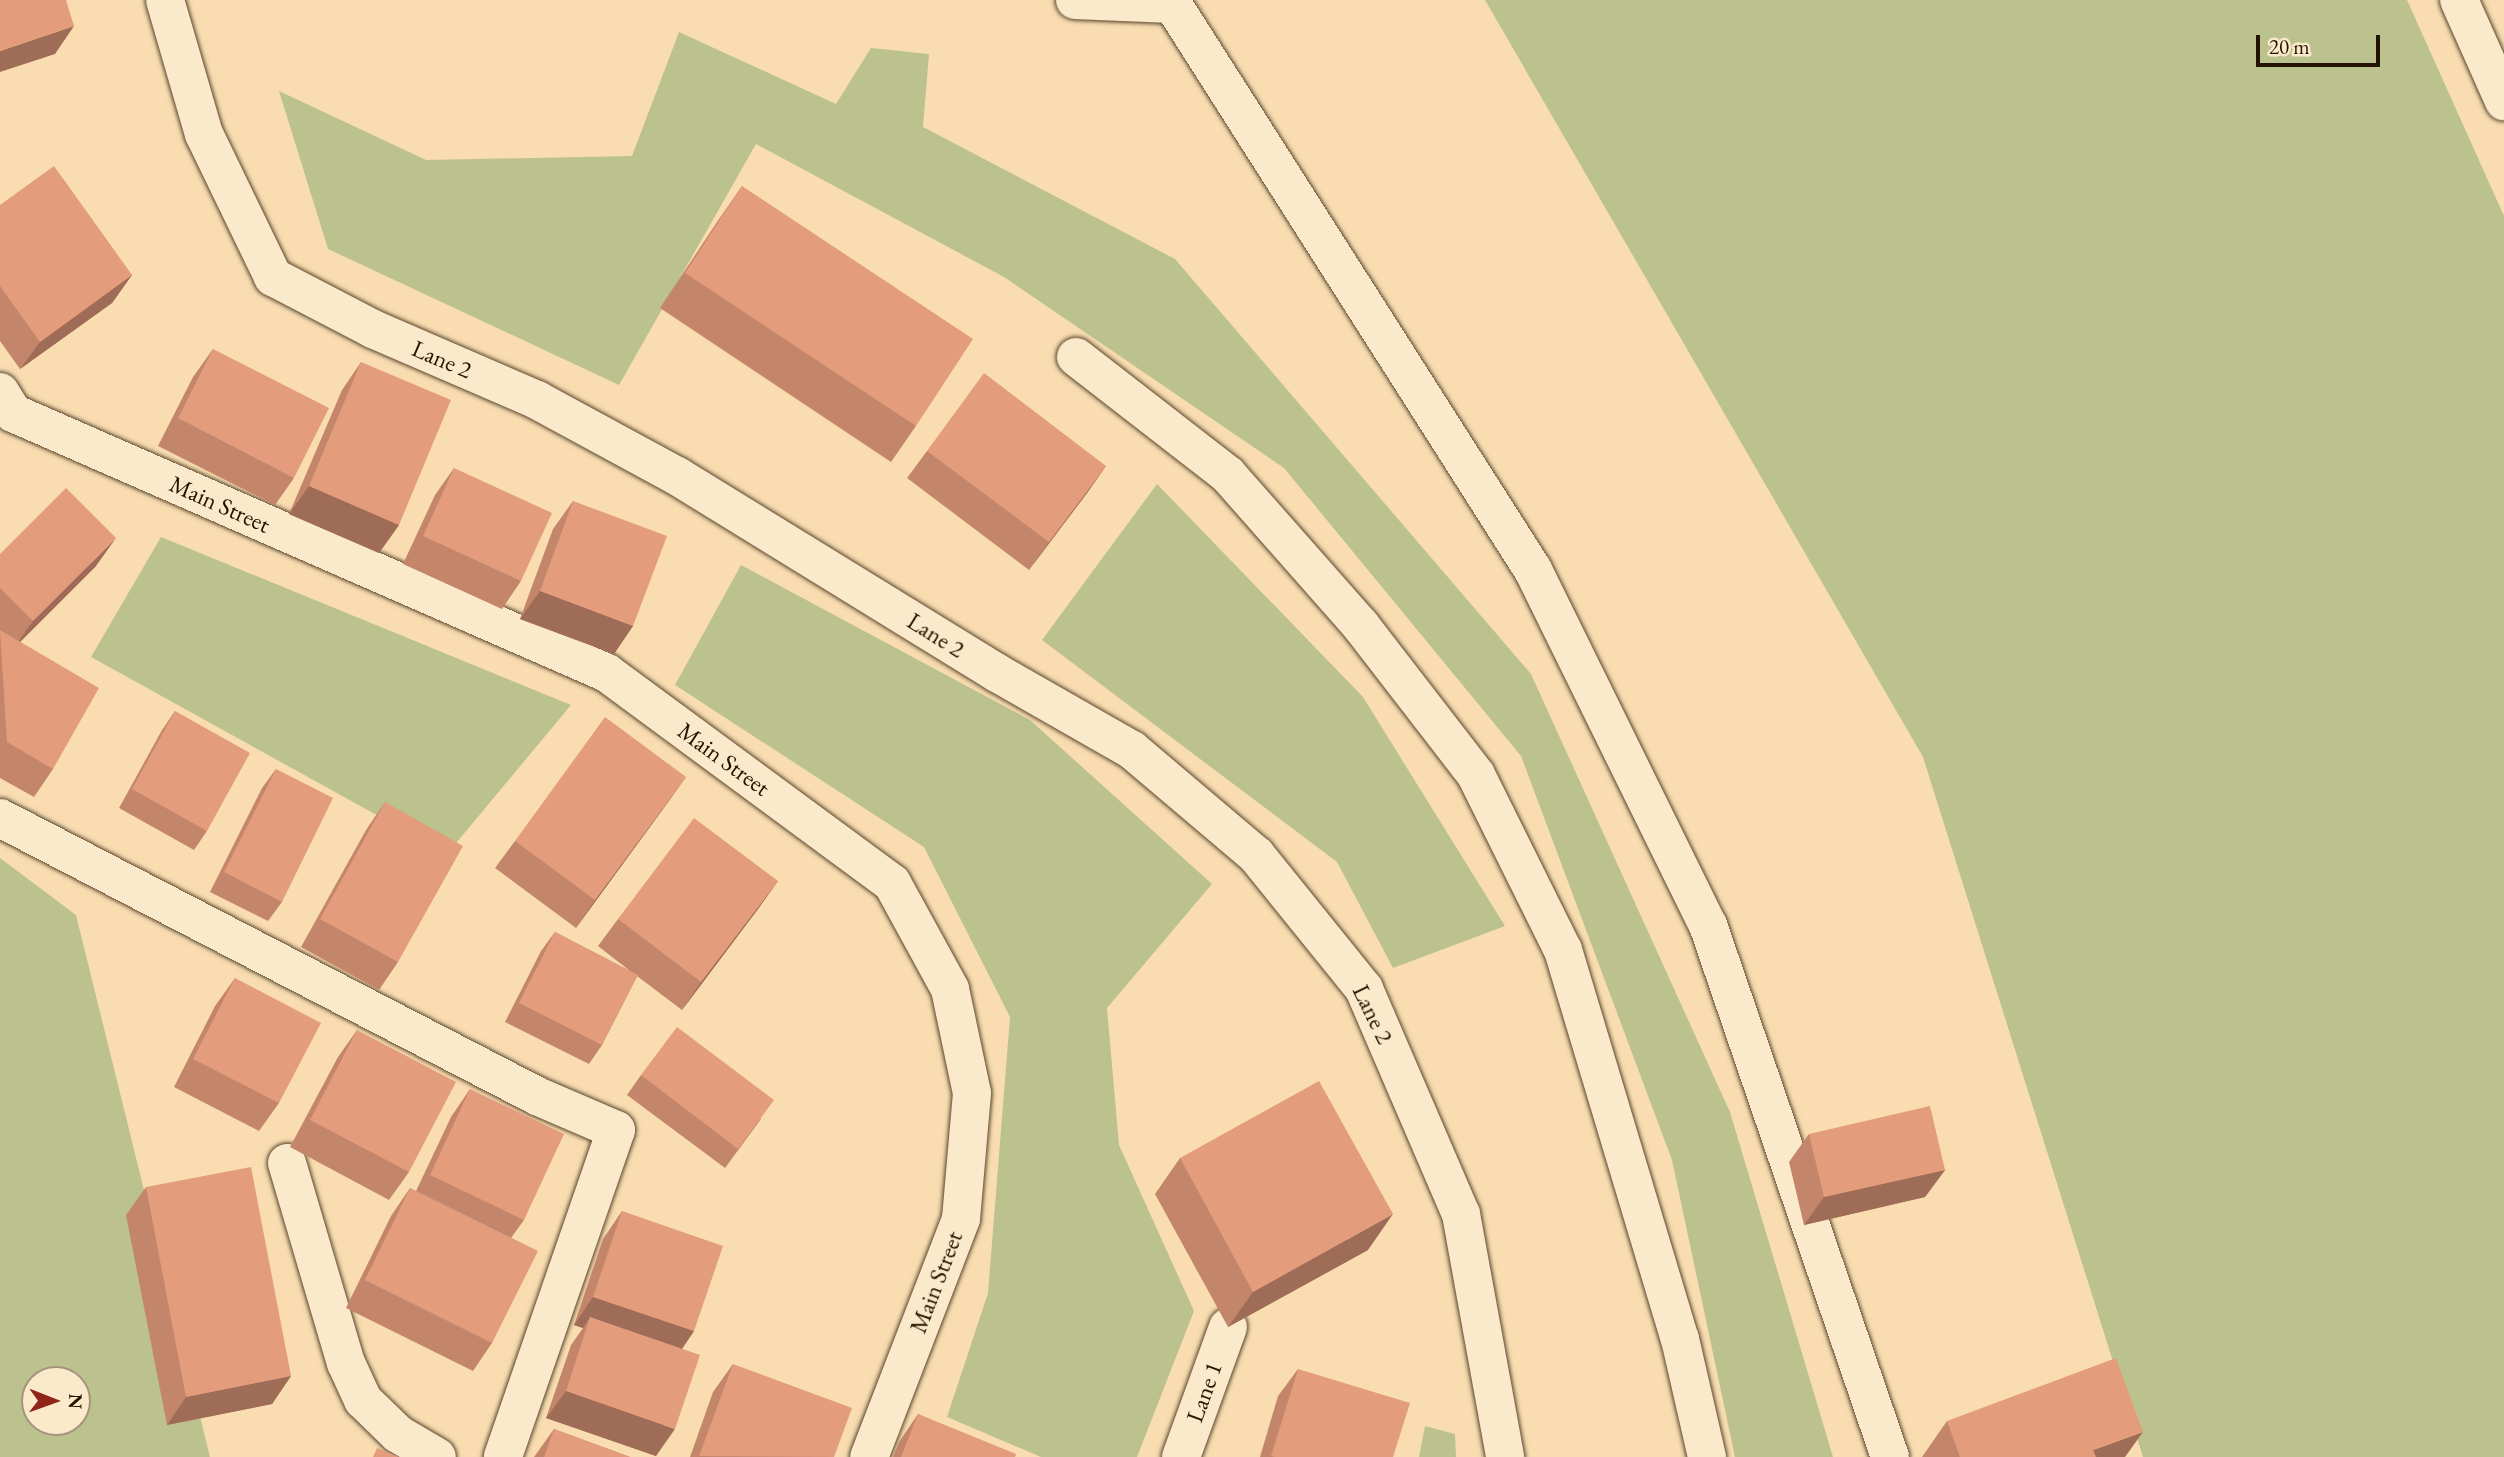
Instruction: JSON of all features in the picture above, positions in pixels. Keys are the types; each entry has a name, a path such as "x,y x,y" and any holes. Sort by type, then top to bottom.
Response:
{"street":[{"name":"Lane 2","path":"165,0 204,134 273,277 373,329 537,400 677,476 997,673 1132,750 1256,855 1364,989 1461,1214 1505,1457"},
{"path":"1075,0 1170,2 1539,582 1708,925 1890,1457"},
{"path":"2459,0 2504,101"},
{"path":"1076,357 1228,475 1361,626 1476,775 1563,950 1679,1339 1707,1457"},
{"name":"Main Street","path":"0,392 13,413 607,673 892,883 950,989 972,1093 961,1219 869,1457"},
{"path":"0,818 537,1096 616,1130 503,1457"},
{"path":"288,1163 346,1363 363,1401 398,1434 438,1457"},
{"name":"Lane 1","path":"1181,1457 1228,1327"}],"green space":[{"path":"1485,0 2407,0 2504,216 2504,1457 2143,1457 1923,757"},
{"path":"679,32 836,104 871,48 929,54 923,127 1175,259 1531,674 1730,1112 1833,1457 1735,1457 1672,1160 1521,756 1284,468 1004,277 756,144 619,385 328,249 279,91 426,160 632,156"},
{"path":"1157,484 1363,697 1505,926 1393,968 1337,862 1042,640"},
{"path":"161,537 571,705 447,854 91,657"},
{"path":"741,565 1030,720 1212,884 1107,1008 1119,1145 1194,1311 1137,1457 1041,1457 947,1417 988,1293 1010,1017 924,847 675,685"},
{"path":"0,858 76,915 210,1457 0,1457"},
{"path":"1425,1426 1455,1434 1456,1457 1419,1457"}],"building":[{"path":"0,0 66,0 74,26 0,51"},
{"path":"54,166 132,275 40,342 0,286 0,205"},
{"path":"742,186 973,339 916,426 685,273"},
{"path":"213,349 329,408 294,478 178,418"},
{"path":"361,362 451,400 399,525 309,486"},
{"path":"984,373 1106,466 1049,542 927,451"},
{"path":"454,468 552,513 521,581 423,536"},
{"path":"66,488 116,538 33,621 0,588 0,554"},
{"path":"573,501 667,536 633,626 540,591"},
{"path":"0,630 99,688 53,769 7,742"},
{"path":"175,711 250,753 207,831 132,789"},
{"path":"605,717 686,777 595,900 515,841"},
{"path":"276,769 333,798 282,902 224,872"},
{"path":"385,802 463,846 398,962 320,919"},
{"path":"694,818 778,881 701,982 618,919"},
{"path":"555,932 638,975 602,1045 519,1003"},
{"path":"235,978 321,1023 279,1103 193,1059"},
{"path":"677,1027 774,1100 738,1149 641,1075"},
{"path":"357,1030 456,1082 409,1172 310,1120"},
{"path":"1319,1081 1393,1214 1253,1292 1180,1158"},
{"path":"470,1089 564,1134 524,1220 430,1175"},
{"path":"1930,1106 1945,1170 1824,1197 1809,1134"},
{"path":"251,1167 291,1376 186,1397 146,1187"},
{"path":"410,1188 538,1251 492,1343 365,1280"},
{"path":"622,1211 723,1246 694,1331 593,1297"},
{"path":"590,1317 700,1355 675,1429 566,1391"},
{"path":"2116,1358 2143,1432 2093,1450 2096,1457 1960,1457 1947,1421"},
{"path":"733,1364 852,1408 834,1457 699,1456"},
{"path":"1298,1369 1410,1403 1393,1457 1271,1456"},
{"path":"918,1414 1016,1454 1015,1457 901,1457"},
{"path":"554,1429 630,1457 544,1457"},
{"path":"377,1448 399,1457 373,1457"}]}
